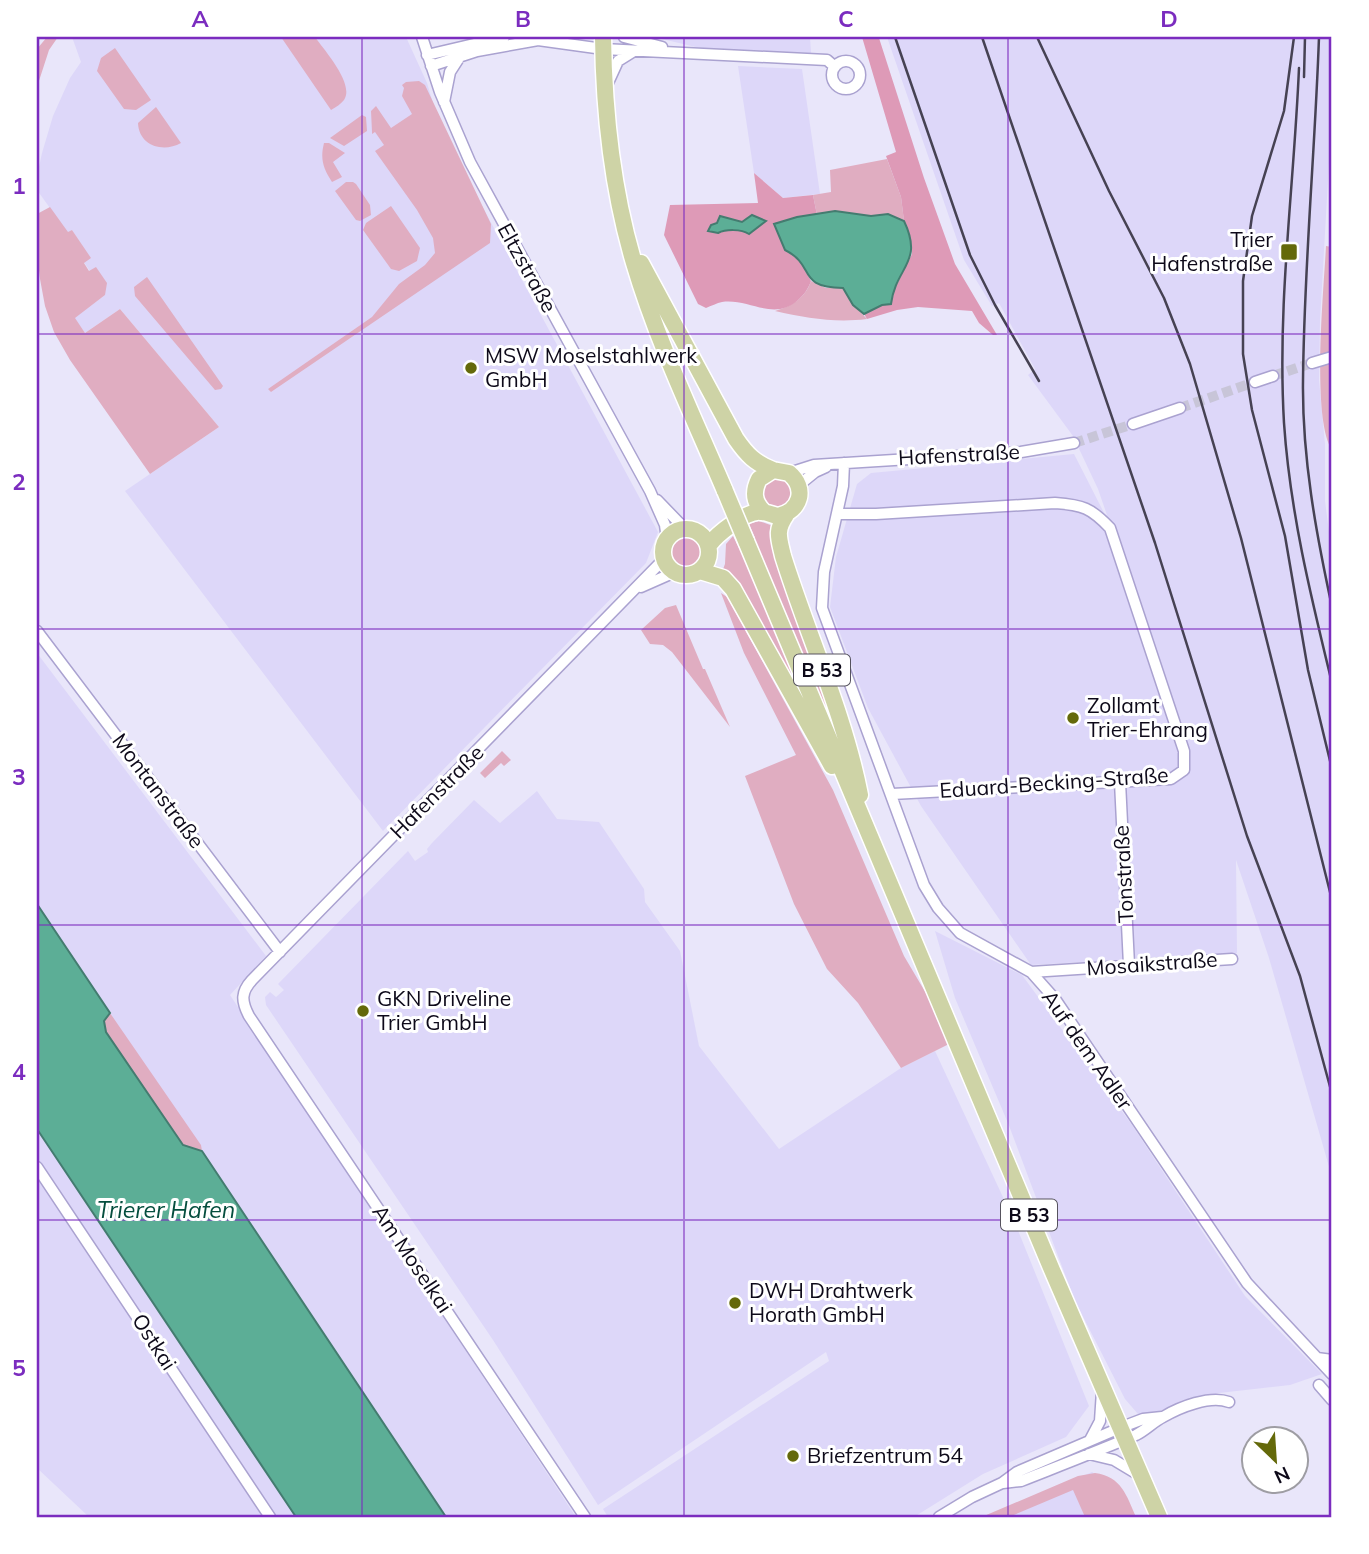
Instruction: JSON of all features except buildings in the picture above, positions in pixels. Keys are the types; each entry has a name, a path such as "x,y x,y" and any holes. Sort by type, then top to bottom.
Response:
{"main road":[{"name":"B 53","path":"603,43 604,92 612,166 626,235 656,326 1159,1517"},
{"path":"626,235 736,439 748,456 759,464 787,476"},
{"name":"B 53","path":"787,476 799,502 779,525 783,556 853,762 866,828"},
{"path":"669,566 664,545 675,532 713,527 745,506 754,495 759,479 787,476"},
{"path":"754,495 763,511 778,516 786,514"},
{"path":"700,571 709,559 709,545 712,540 737,521 763,511"},
{"path":"690,530 704,537 709,545"},
{"name":"B 53","path":"669,566 688,575 700,571 723,578 733,589 820,746 859,810"}],"street":[{"name":"Eltzstraße","path":"422,37 444,103 485,192 650,491 665,525 667,539"},
{"path":"427,55 504,37"},
{"path":"624,37 694,53"},
{"path":"431,66 512,43 538,40 603,43 634,51 827,60 835,67"},
{"path":"604,92 618,61 634,51"},
{"path":"444,103 450,72 459,58"},
{"path":"1312,363 1332,357"},
{"path":"1255,382 1273,376"},
{"path":"1133,424 1180,408"},
{"name":"Hafenstraße","path":"787,476 814,465 1021,452 1074,443"},
{"name":"Hafenstraße","path":"787,476 844,463"},
{"name":"Auf dem Adler","path":"844,463 843,486 824,572 822,608 924,885 938,908 960,933 1031,972 1055,999 1247,1283 1332,1374"},
{"name":"Eltzstraße","path":"650,491 690,530"},
{"name":"Eduard-Becking-Straße","path":"837,513 876,514 1055,503 1074,504 1094,512 1110,528 1184,751 1184,770 1171,779 892,794"},
{"name":"Hafenstraße","path":"242,999 247,986 637,588 669,566"},
{"name":"Hafenstraße","path":"637,588 669,566"},
{"name":"Montanstraße","path":"37,631 280,952"},
{"name":"Tonstraße","path":"1119,782 1129,965"},
{"name":"Mosaikstraße","path":"1031,972 1232,959"},
{"name":"Am Moselkai","path":"242,999 249,1016 585,1517"},
{"name":"Ostkai","path":"37,1167 270,1517"},
{"path":"1318,1359 1332,1360"},
{"path":"1087,1442 1100,1421 1102,1384"},
{"path":"1320,1385 1332,1400"},
{"path":"939,1517 1017,1472 1087,1442 1145,1430 1162,1418 1200,1402 1223,1399 1229,1402"},
{"path":"1002,1483 1021,1482 1089,1454 1124,1433"},
{"path":"1089,1454 1114,1460 1143,1478"}],"shaded area":[{"path":"47,37 58,37 49,50 37,87 37,49"},
{"path":"72,37 406,37 427,83 436,113 468,180 658,532 646,563 383,831 125,491 219,427 120,309 85,333 74,318 105,295 84,262 90,258 72,230 68,233 37,190 37,176 53,116 70,78 81,62"},
{"path":"281,37 315,37 342,76 346,93 341,103 331,110"},
{"path":"654,37 810,37 811,53 708,50"},
{"path":"862,37 879,38 955,264 997,335 993,335 979,323 972,311 918,307 867,319 864,314 882,305 893,292 912,254 901,197 886,156 896,152"},
{"path":"887,37 1332,37 1332,110 1319,380 1325,444 1325,501 1332,555 1332,1177 1269,958 1236,860 1237,953 1031,965 921,806 868,708 830,607 836,557 857,484 871,473 1074,454 1124,552 1073,436 1028,375 1035,369 999,303 992,306 964,260"},
{"path":"115,48 151,100 136,110 124,109 97,71 101,58"},
{"path":"738,66 802,69 820,194 783,198 754,173"},
{"path":"419,81 425,85 491,224 490,243 271,392 268,389 372,317 399,284 425,265 435,253 433,238 417,210 375,151 384,145 375,132 372,134 371,111 376,106 391,128 412,114 402,96 402,85"},
{"path":"156,107 181,143 160,147 147,142 143,137 138,123"},
{"path":"362,115 366,117 367,131 344,146 330,138"},
{"path":"324,143 329,143 345,153 333,162 342,177 332,182 323,163"},
{"path":"887,159 901,197 904,221 888,214 871,216 835,211 817,215 813,195 831,192 830,170"},
{"path":"754,173 783,198 813,195 817,215 797,217 798,257 811,281 807,289 798,300 780,309 732,302 720,302 706,308 698,304 664,235 670,205 758,203","holes":["720,216 742,222 743,231 722,231 711,225 717,223"]},
{"path":"346,182 356,184 370,205 371,215 360,221 356,220 335,191"},
{"path":"391,206 420,248 417,261 399,271 391,269 363,230 366,223"},
{"path":"50,207 68,232 72,230 91,258 84,263 89,271 96,267 107,283 105,295 75,318 85,333 120,309 219,427 150,474 70,360 54,332 45,306 37,254 37,214"},
{"path":"1326,246 1332,247 1332,450 1326,434 1320,382"},
{"path":"147,277 223,386 221,389 215,390 135,296 134,287"},
{"path":"811,281 826,288 843,288 867,319 821,319 775,311 797,301"},
{"path":"774,475 792,484 793,499 782,509 764,505 760,487"},
{"path":"759,521 776,527 844,761 753,540 755,538 749,524"},
{"path":"687,535 699,540 704,552 699,564 687,569 675,564 670,552 675,540"},
{"path":"733,536 739,548 741,547 827,749 722,572 726,544"},
{"path":"721,593 727,597 833,790 904,956 930,1000 949,1044 901,1068 858,1003 827,969 794,904 745,776 796,755 744,653"},
{"path":"676,605 730,727 672,652 663,645 650,644 641,630 665,608"},
{"path":"37,653 266,956 230,995 576,1517 446,1517 202,1151 183,1145 106,1018 109,1013 37,904"},
{"path":"502,751 511,760 504,766 501,763 485,778 480,773"},
{"path":"537,791 557,819 599,822 644,889 645,902 680,951 699,1046 779,1149 901,1068 935,1051 1015,1223 1089,1406 1066,1437 983,1474 914,1517 608,1517 603,1509 829,1361 826,1352 598,1505 493,1340 266,1005 265,997 270,992 276,997 284,990 278,984 408,851 415,861 428,852 427,849 432,843 474,800 500,823"},
{"path":"935,931 1022,975 1132,1125 1245,1296 1322,1374 1290,1385 1219,1393 1159,1411 1138,1414 1125,1399 1075,1301 1008,1123 955,998"},
{"path":"110,1013 201,1145 202,1151 183,1145 106,1032 104,1021"},
{"path":"37,1129 296,1517 89,1517 37,1468"},
{"path":"1092,1472 1118,1489 1130,1517 987,1517"},
{"path":"1095,1473 1111,1478 1122,1488 1136,1517 1085,1517 1073,1490 1009,1517 984,1516 1078,1476"}],"water":[{"path":"835,211 871,216 888,214 904,221 911,246 910,256 891,304 882,305 864,314 853,305 843,288 818,284 795,256 785,250 774,224"},
{"path":"752,215 766,221 749,234 738,230 718,233 708,231 720,216 742,222"},
{"name":"Trierer Hafen","path":"37,904 110,1013 104,1021 106,1032 183,1145 202,1151 446,1517 296,1517 37,1129"}],"tunnel":[{"path":"1273,376 1312,363"},
{"path":"1180,408 1255,382"},
{"path":"1074,443 1133,424"}],"railway":[{"path":"895,37 970,255 1039,381"},
{"path":"982,37 1155,543 1247,836 1300,976 1332,1094"},
{"path":"1037,37 1109,191 1164,298 1190,364 1241,538 1332,900"},
{"path":"1294,37 1284,111 1252,216 1243,281 1243,354 1252,410 1285,536 1308,670 1332,769"},
{"path":"1304,77 1305,37"},
{"path":"1319,37 1305,295 1303,409 1311,495 1332,607"},
{"path":"1299,68 1284,290 1284,423 1296,522 1332,683"}],"place":[{"name":"Trier Hafenstraße","path":"1289,252"},
{"name":"MSW Moselstahlwerk GmbH","path":"471,368"},
{"name":"Zollamt Trier-Ehrang","path":"1073,718"},
{"name":"GKN Driveline Trier GmbH","path":"363,1011"},
{"name":"DWH Drahtwerk Horath GmbH","path":"735,1303"},
{"name":"Briefzentrum 54","path":"793,1456"}]}
